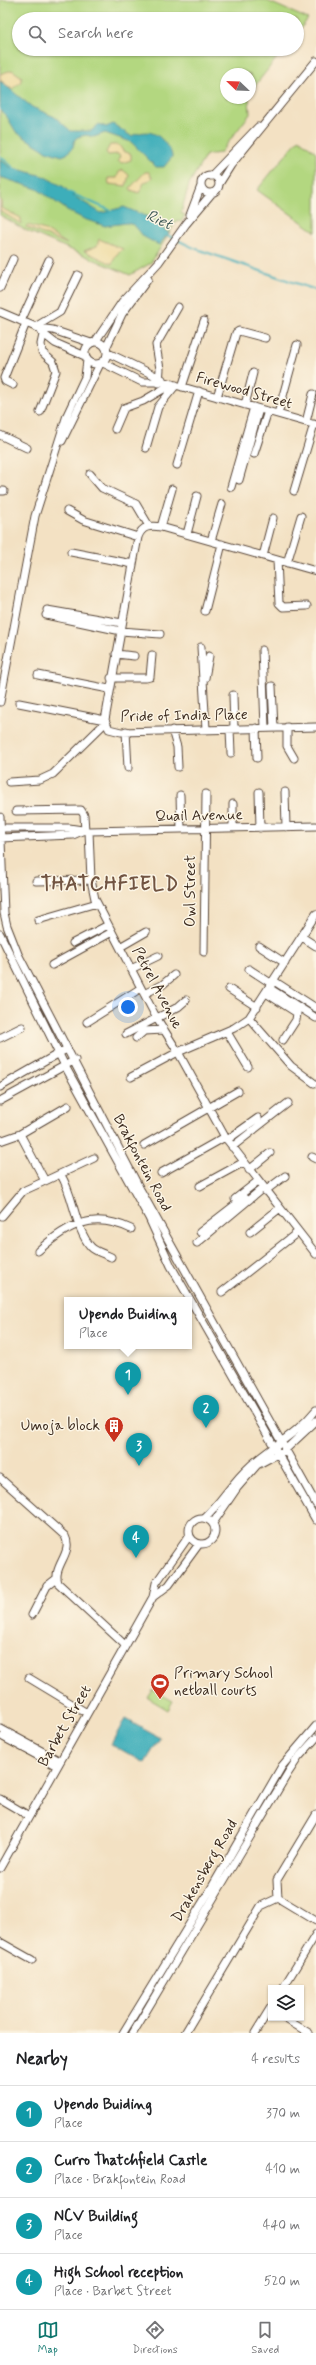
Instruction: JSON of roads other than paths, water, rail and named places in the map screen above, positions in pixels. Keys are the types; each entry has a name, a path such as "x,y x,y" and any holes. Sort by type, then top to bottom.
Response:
{"street":[{"path":"0,702 35,516 71,403 85,377 86,348 93,343 122,302 156,265 186,224 212,193 217,190 231,165 316,61"},
{"path":"186,224 196,202 203,178 211,176 290,93"},
{"path":"211,176 216,178 219,184"},
{"path":"201,186 204,191 212,193"},
{"path":"0,288 13,259"},
{"path":"13,385 5,381 4,378 24,322 49,260"},
{"path":"56,450 102,364 122,314 146,283 156,265"},
{"path":"36,328 60,312 78,275"},
{"path":"169,383 156,345 178,306"},
{"path":"0,312 36,328 44,335 86,358 93,364 102,364"},
{"path":"146,448 158,407 169,383 204,321"},
{"path":"36,328 53,330 93,343 101,343 107,350"},
{"path":"217,397 236,333 239,331 265,338"},
{"path":"40,412 56,371 53,362 42,352 41,344 44,335"},
{"path":"62,346 67,335"},
{"path":"278,414 296,345"},
{"name":"Firewood Street","path":"107,350 169,383"},
{"name":"Firewood Street","path":"102,364 138,380 169,383 315,425"},
{"path":"138,380 143,369"},
{"path":"244,405 253,373"},
{"path":"115,429 124,408 143,401 169,383"},
{"path":"177,465 199,391"},
{"path":"306,422 313,394"},
{"path":"239,480 257,408"},
{"path":"231,487 257,408"},
{"path":"254,454 268,411"},
{"path":"294,491 315,425"},
{"path":"0,436 27,448"},
{"path":"90,474 102,488 136,504 155,526"},
{"path":"117,489 140,501 155,526"},
{"path":"155,526 172,489"},
{"path":"187,534 197,496"},
{"path":"205,611 222,504"},
{"path":"67,511 83,520 139,535 143,528 155,526 316,571"},
{"path":"216,542 224,516"},
{"path":"287,562 301,516"},
{"path":"263,556 273,518"},
{"name":"Pride of India Place","path":"139,535 109,689 105,721 111,730 232,729 316,726"},
{"path":"71,552 133,564"},
{"path":"277,560 279,604 283,607 307,606"},
{"path":"122,623 47,613 121,631 160,634"},
{"path":"201,647 206,729"},
{"path":"262,650 270,727"},
{"path":"116,654 134,656"},
{"path":"111,678 146,678 150,676 152,655"},
{"path":"204,682 209,656"},
{"path":"267,666 270,727"},
{"path":"38,675 109,689"},
{"path":"270,727 272,686"},
{"path":"231,753 233,695"},
{"path":"19,703 105,721"},
{"path":"9,782 46,778 60,768 105,721"},
{"path":"287,727 287,746 294,758"},
{"path":"256,728 257,758"},
{"path":"172,730 178,747 178,768"},
{"path":"126,731 128,768"},
{"path":"259,792 260,828"},
{"path":"284,792 286,827"},
{"name":"Owl Street","path":"204,952 206,794"},
{"path":"180,795 181,830"},
{"path":"233,804 233,828"},
{"name":"Petrel Avenue","path":"16,811 81,810 84,815 91,880 97,903 142,991 226,1138 249,1170 316,1254"},
{"name":"Brakfontein Road","path":"0,817 3,899 7,926 31,981 75,1060 141,1191 316,1504"},
{"name":"Quail Avenue","path":"0,838 74,828 85,831 316,826"},
{"name":"Quail Avenue","path":"0,828 47,832"},
{"path":"36,881 91,880"},
{"path":"38,920 97,903"},
{"path":"131,1077 178,1052 226,1032 249,1018 316,914"},
{"path":"73,943 110,928"},
{"path":"62,955 110,928"},
{"path":"52,965 110,928"},
{"path":"120,947 146,932"},
{"name":"Brakfontein Road","path":"0,934 65,1066 149,1218 171,1266 189,1297"},
{"path":"302,937 316,946"},
{"path":"259,946 285,963"},
{"path":"131,969 158,956"},
{"path":"249,969 297,1013 296,1020 283,1040"},
{"path":"87,1022 142,991 162,985 174,975"},
{"path":"270,987 316,1008"},
{"path":"270,987 316,1018"},
{"path":"229,989 257,1007"},
{"path":"126,1034 156,1017 178,1007 186,1000"},
{"path":"249,1018 292,1066 314,1083"},
{"path":"0,1038 22,1027"},
{"path":"136,1038 144,1031 164,1030"},
{"path":"226,1032 248,1066"},
{"path":"0,1087 68,1048"},
{"path":"0,1101 75,1060"},
{"path":"144,1145 238,1091"},
{"path":"232,1147 288,1103"},
{"path":"0,1141 20,1134 68,1106"},
{"path":"161,1173 226,1138 258,1118"},
{"path":"20,1134 45,1181"},
{"path":"249,1170 270,1153"},
{"path":"2,1216 23,1191 61,1175 94,1158"},
{"path":"200,1186 244,1162"},
{"path":"61,1175 68,1188 79,1223 91,1247 111,1257"},
{"path":"224,1208 262,1186 285,1176"},
{"path":"200,1232 262,1186"},
{"path":"197,1242 262,1186"},
{"path":"250,1232 280,1208"},
{"path":"38,1251 60,1233 79,1223 112,1222 131,1229"},
{"path":"222,1292 298,1232"},
{"name":"Brakfontein Road","path":"192,1302 247,1398 273,1447 316,1520"},
{"path":"204,1518 212,1523 215,1528 213,1538 208,1543 199,1544 189,1536 189,1529 192,1521 204,1518 247,1469 273,1447 300,1428 316,1410"},
{"path":"212,1523 251,1472 262,1462 286,1450 316,1421"},
{"path":"0,1478 65,1536 68,1547 56,1579 47,1586 32,1615"},
{"name":"Barbet Street","path":"0,1868 153,1597 156,1583 189,1536"},
{"name":"Barbet Street","path":"153,1597 169,1585 199,1544"},
{"path":"56,1579 64,1590 125,1645"},
{"path":"29,1678 87,1713"},
{"name":"Drakensberg Road","path":"124,2033 212,1887 282,1766 316,1726"},
{"path":"1,1729 59,1763"},
{"path":"3,1737 59,1763"},
{"name":"Drakensberg Road","path":"133,2033 288,1772 316,1738"},
{"path":"0,1799 29,1816"},
{"path":"278,1898 277,1880 316,1815"},
{"path":"278,1898 316,1921"},
{"path":"184,2033 261,1906 278,1898"},
{"path":"285,1985 316,1934"},
{"path":"0,1942 32,1960"},
{"path":"255,2033 268,2014"},
{"path":"289,2021 309,2033"}],"water":[{"path":"0,81 32,107 55,117 71,131 91,131 99,124 106,127 113,124 131,136 145,132 154,133 165,143 170,150 172,157 164,167 156,167 131,142 105,133 94,137 86,135 78,137 75,139 73,147 67,154 62,156 46,151 16,132 7,117 0,110"},
{"path":"0,159 10,167 43,176 64,187 72,195 101,213 124,207 148,217 169,233 159,245 144,237 134,225 126,223 105,226 84,219 70,212 37,189 0,177"},
{"path":"125,1719 160,1738 145,1763 111,1744"}],"waterway":[{"name":"Riet","path":"0,156 16,170"},
{"name":"Riet","path":"68,192 114,212"},
{"name":"Riet","path":"165,234 194,248 316,290"}],"place":[{"name":"Upendo Buiding","path":"128,1395"},
{"name":"Curro Thatchfield Castle","path":"206,1428"},
{"name":"Umoja block","path":"114,1443"},
{"name":"NCV Building","path":"139,1466"},
{"name":"High School reception","path":"136,1558"},
{"name":"Primary School netball courts","path":"160,1700"}],"district":[{"name":"THATCHFIELD","path":"110,884"}]}
